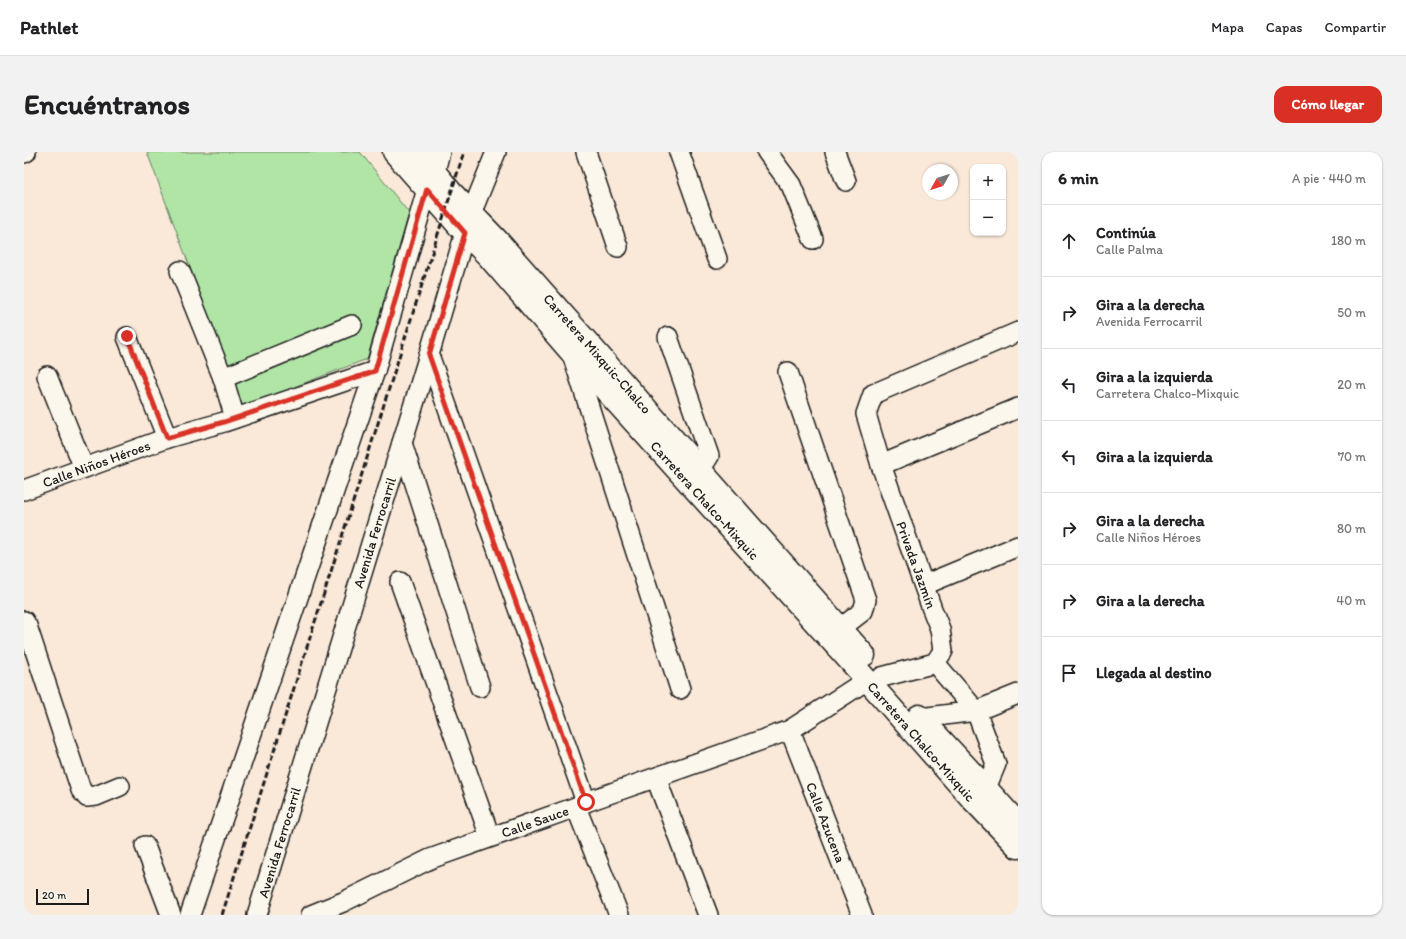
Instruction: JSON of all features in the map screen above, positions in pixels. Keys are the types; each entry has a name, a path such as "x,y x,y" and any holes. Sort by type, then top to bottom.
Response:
{"main road":[{"path":"394,152 434,171"},
{"name":"Carretera Mixquic-Chalco","path":"418,152 451,192 468,223 497,240 841,628 874,678 920,718 1018,824"},
{"name":"Carretera Chalco-Mixquic","path":"468,223 489,257 572,353 874,678 973,800 1018,847"}],"street":[{"name":"Avenida Ferrocarril","path":"257,915 468,223 496,152"},
{"path":"586,152 618,247"},
{"path":"679,152 717,259"},
{"path":"768,152 791,185 813,238"},
{"path":"835,152 846,181"},
{"path":"190,915 375,371 434,171"},
{"path":"180,271 223,378 235,418"},
{"path":"223,378 352,325"},
{"name":"Privada Jazmín","path":"935,663 944,651 940,629 881,465 866,414 873,394 1017,335"},
{"path":"127,336 167,438"},
{"path":"668,337 709,456 700,470"},
{"path":"572,353 680,689"},
{"path":"429,355 619,915"},
{"name":"Calle Niños Héroes","path":"24,490 167,438 235,418 375,371"},
{"path":"788,372 866,600 864,611 841,628"},
{"path":"47,376 84,468"},
{"path":"881,465 1018,408"},
{"path":"402,443 480,687"},
{"path":"924,586 1018,546"},
{"path":"400,582 490,837"},
{"path":"24,621 27,626 81,790 87,797 96,796 120,786"},
{"path":"874,678 935,663 976,711 996,764 986,788"},
{"name":"Calle Sauce","path":"311,915 345,908 430,859 790,730 874,678"},
{"path":"920,718 976,711 1018,694"},
{"name":"Calle Azucena","path":"790,730 862,915"},
{"path":"656,778 708,915"},
{"path":"145,846 171,915"}],"green space":[{"path":"147,152 360,152 409,213 367,359 242,407"}],"railway":[{"path":"222,915 464,152"}],"route":[{"path":"127,336 167,438 224,422 375,371 427,189 465,233 429,355 586,802"}]}
